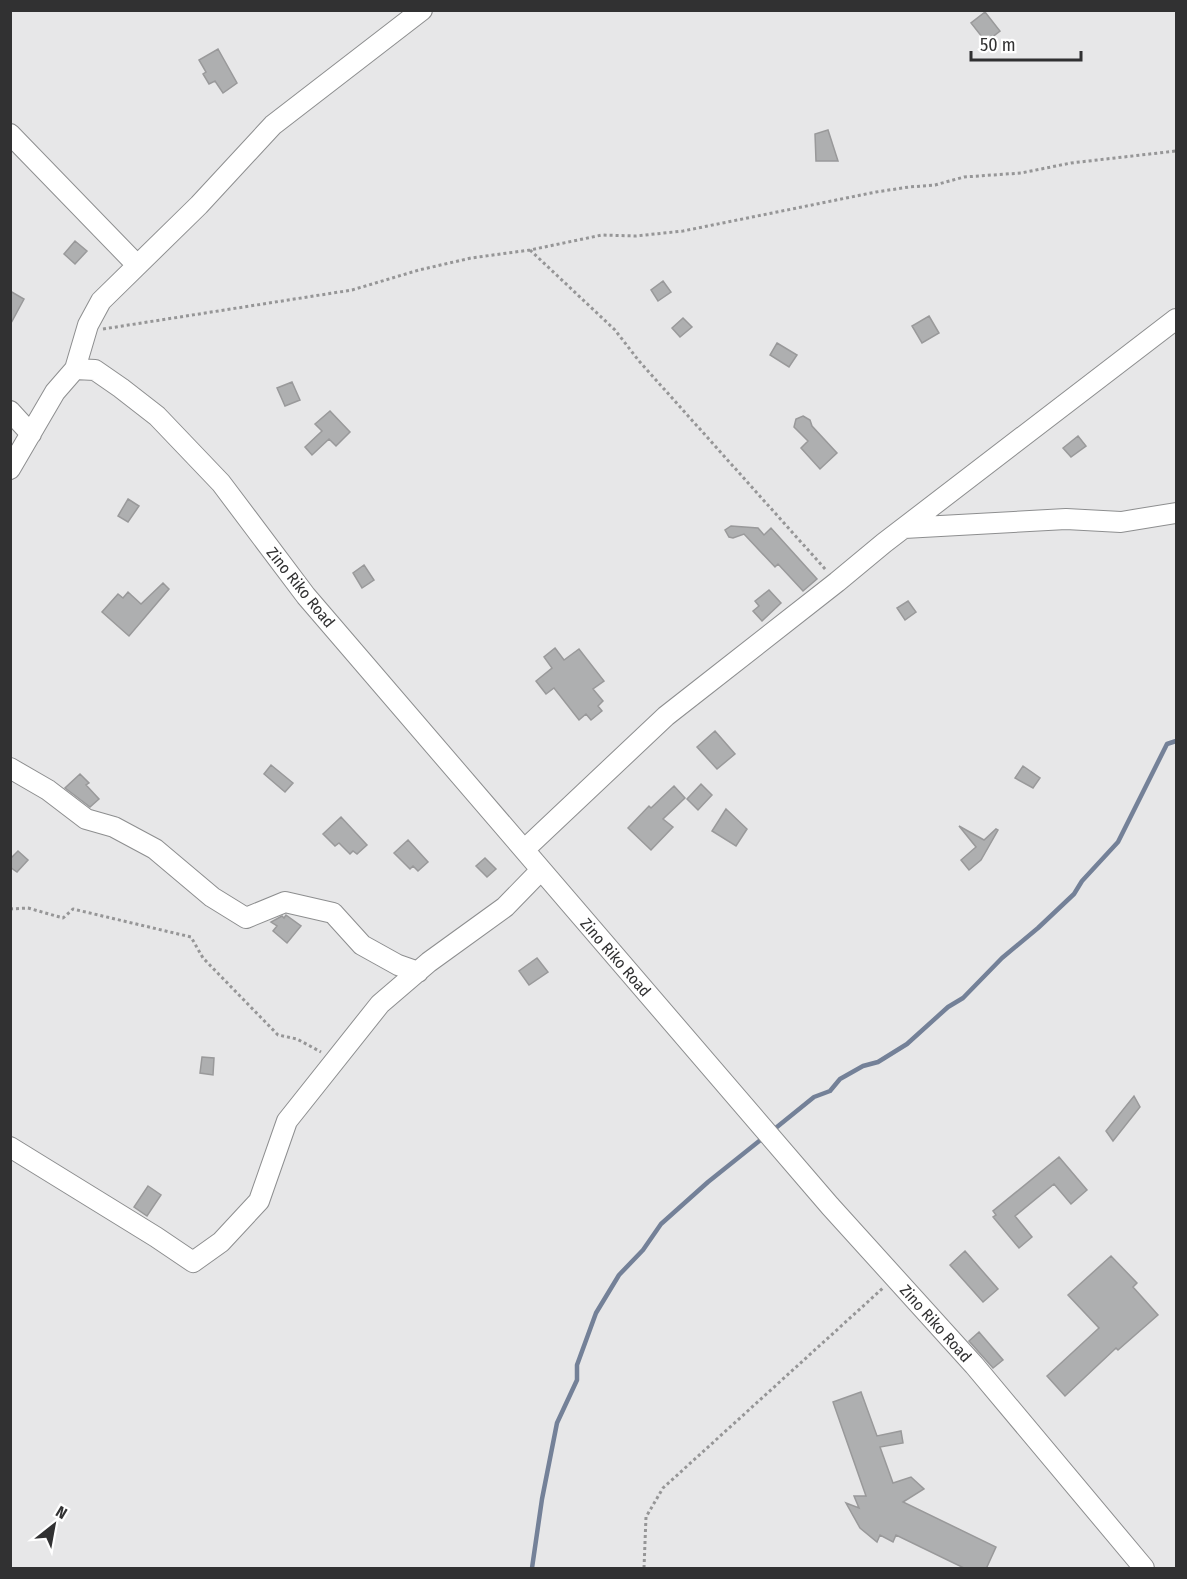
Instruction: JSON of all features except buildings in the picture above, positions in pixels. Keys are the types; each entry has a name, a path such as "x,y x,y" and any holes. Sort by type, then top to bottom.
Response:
{"street":[{"path":"10,469 55,392 75,369 88,325 100,301 200,205 273,124 422,10"},
{"path":"10,134 137,265"},
{"path":"525,849 666,716 904,528 1176,319"},
{"name":"Zino Riko Road","path":"75,369 94,370 122,388 157,416 221,483 306,596 830,1206 974,1365 1144,1569"},
{"path":"10,411 31,434"},
{"path":"904,528 1066,519 1121,522 1176,513"},
{"path":"10,768 48,790 86,819 114,826 155,849 213,897 246,918 285,902 333,913 362,945 398,965 418,972"},
{"path":"10,1147 193,1262 221,1242 259,1201 288,1121 380,1004 464,935 505,907 541,870"}],"path":[{"path":"88,325 101,330 271,304 352,290 419,270 471,258 531,250 602,235 636,236 683,231 876,192 935,185 964,177 1021,173 1071,163 1176,152"},
{"path":"531,250 615,330 639,361 837,582"},
{"path":"10,909 28,908 63,918 73,909 191,937 203,958 278,1035 297,1039 318,1049 333,1061"},
{"path":"644,1569 646,1517 663,1488 894,1277"}],"waterway":[{"path":"772,1131 814,1097 830,1091 840,1079 863,1066 878,1062 907,1044 948,1007 963,998 1002,958 1074,894 1082,881 1118,842 1167,744 1176,741"},
{"path":"532,1568 542,1499 557,1423 577,1380 577,1365 596,1313 619,1275 643,1250 661,1224 708,1182 763,1138"}]}
